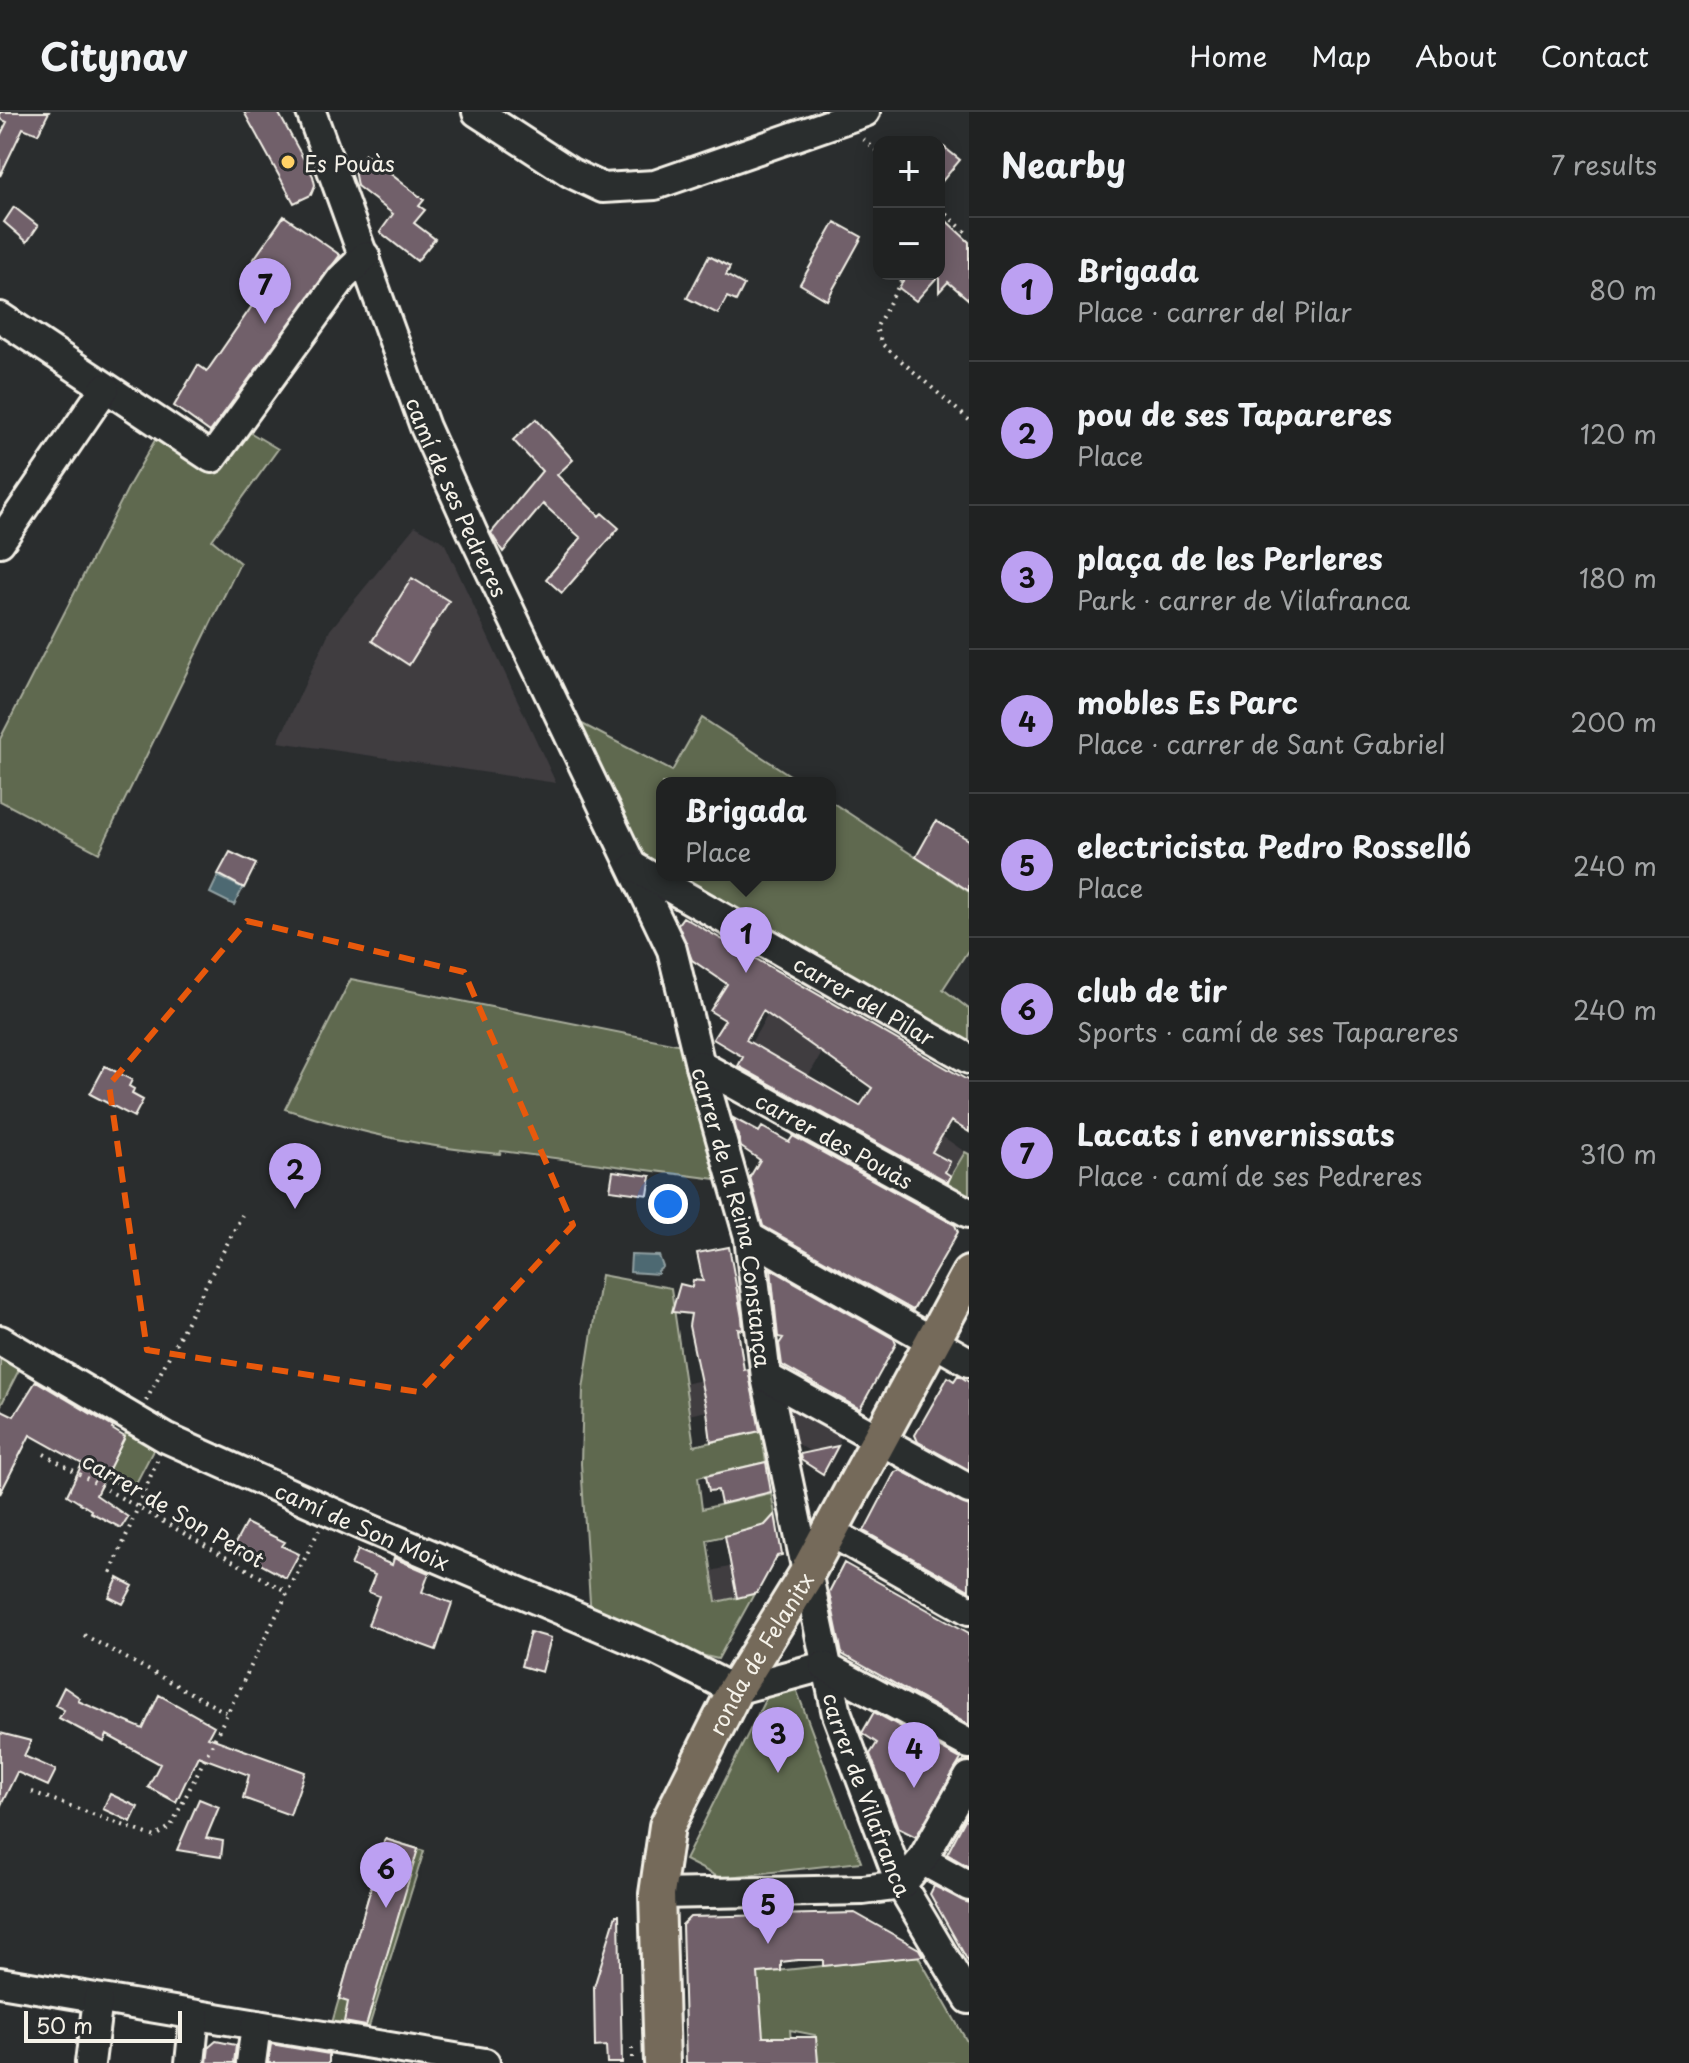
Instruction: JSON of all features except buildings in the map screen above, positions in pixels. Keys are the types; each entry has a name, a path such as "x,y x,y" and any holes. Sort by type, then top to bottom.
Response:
{"main road":[{"name":"ronda de Felanitx","path":"662,2063 657,1894 667,1826 735,1690 806,1575 969,1274"}],"street":[{"name":"camí de ses Pedreres","path":"311,112 425,427 474,536 634,867"},
{"path":"477,112 571,173 603,188 655,185 865,112"},
{"path":"0,317 212,458 342,278 365,256"},
{"path":"0,542 105,388"},
{"name":"carrer del Pilar","path":"634,867 656,880"},
{"name":"carrer de la Reina Constança","path":"634,867 672,950 700,1065 749,1237 766,1377 806,1575"},
{"name":"carrer del Pilar","path":"658,881 969,1059"},
{"name":"carrer des Pouàs","path":"700,1065 969,1213"},
{"path":"749,1237 969,1362"},
{"name":"camí de Son Moix","path":"0,1340 166,1438 656,1650 735,1690"},
{"path":"766,1377 969,1489"},
{"path":"829,1531 969,1610"},
{"name":"carrer de Vilafranca","path":"806,1575 837,1714 901,1885 969,1999"},
{"path":"735,1690 824,1666 969,1744"},
{"path":"657,1894 863,1890 901,1885 922,1860 969,1777"},
{"path":"922,1860 969,1886"},
{"path":"0,1982 485,2063"},
{"path":"90,2063 98,1999"},
{"path":"190,2063 195,2015"},
{"path":"251,2063 256,2025"}],"path":[{"path":"945,214 969,235"},
{"path":"902,280 876,328 882,344 969,420"},
{"path":"137,1420 242,1215"},
{"path":"111,1573 166,1438"},
{"name":"carrer de Son Perot","path":"44,1454 287,1592"},
{"path":"32,1792 155,1837 171,1826 329,1511"},
{"path":"84,1635 227,1713"}],"highlighted area":[{"path":"247,921 464,972 573,1225 419,1392 147,1350 109,1085"}],"shaded area":[{"path":"415,526 444,542 556,783 278,742 330,630"},
{"path":"768,1014 822,1053 794,1100 737,1067"},
{"path":"942,1136 965,1152 945,1186 920,1172"},
{"path":"751,1369 756,1401 688,1415 684,1384"},
{"path":"793,1409 838,1433 840,1441 829,1462 792,1441 786,1414"},
{"path":"777,1556 757,1594 716,1603 711,1571"}],"green space":[{"path":"246,430 278,449 212,540 240,563 99,853 0,801 0,739 158,435 216,474"},
{"path":"565,715 672,771 702,718 793,777 656,777 656,865 628,849"},
{"path":"836,805 969,892 969,949 943,989 969,1009 969,1042 684,881 836,881"},
{"path":"351,979 682,1045 724,1180 501,1151 500,1154 445,1148 365,1132 285,1109"},
{"path":"965,1152 969,1154 969,1199 945,1186"},
{"path":"601,1275 671,1288 694,1446 761,1431 766,1462 698,1477 702,1509 771,1493 777,1524 707,1540 716,1602 754,1594 718,1659 655,1644 591,1617 581,1464 583,1389"},
{"path":"0,1352 22,1364 0,1407"},
{"path":"130,1425 158,1441 132,1491 105,1477"},
{"path":"774,1682 795,1686 861,1862 720,1878 685,1860"},
{"path":"385,1839 424,1851 366,2036 330,2030"},
{"path":"918,1956 969,2045 969,2063 818,2063 815,2035 790,2030 793,2063 763,2054 757,1973"}],"water":[{"path":"218,876 243,888 234,905 210,893"},
{"path":"631,1255 659,1256 663,1267 658,1274 630,1272"}],"place":[{"name":"Es Pouàs","path":"288,162"},
{"name":"Lacats i envernissats","path":"265,324"},
{"name":"Brigada","path":"746,973"},
{"name":"pou de ses Tapareres","path":"295,1209"},
{"name":"plaça de les Perleres","path":"778,1773"},
{"name":"mobles Es Parc","path":"914,1788"},
{"name":"club de tir","path":"386,1908"},
{"name":"electricista Pedro Rosselló","path":"768,1944"}]}
